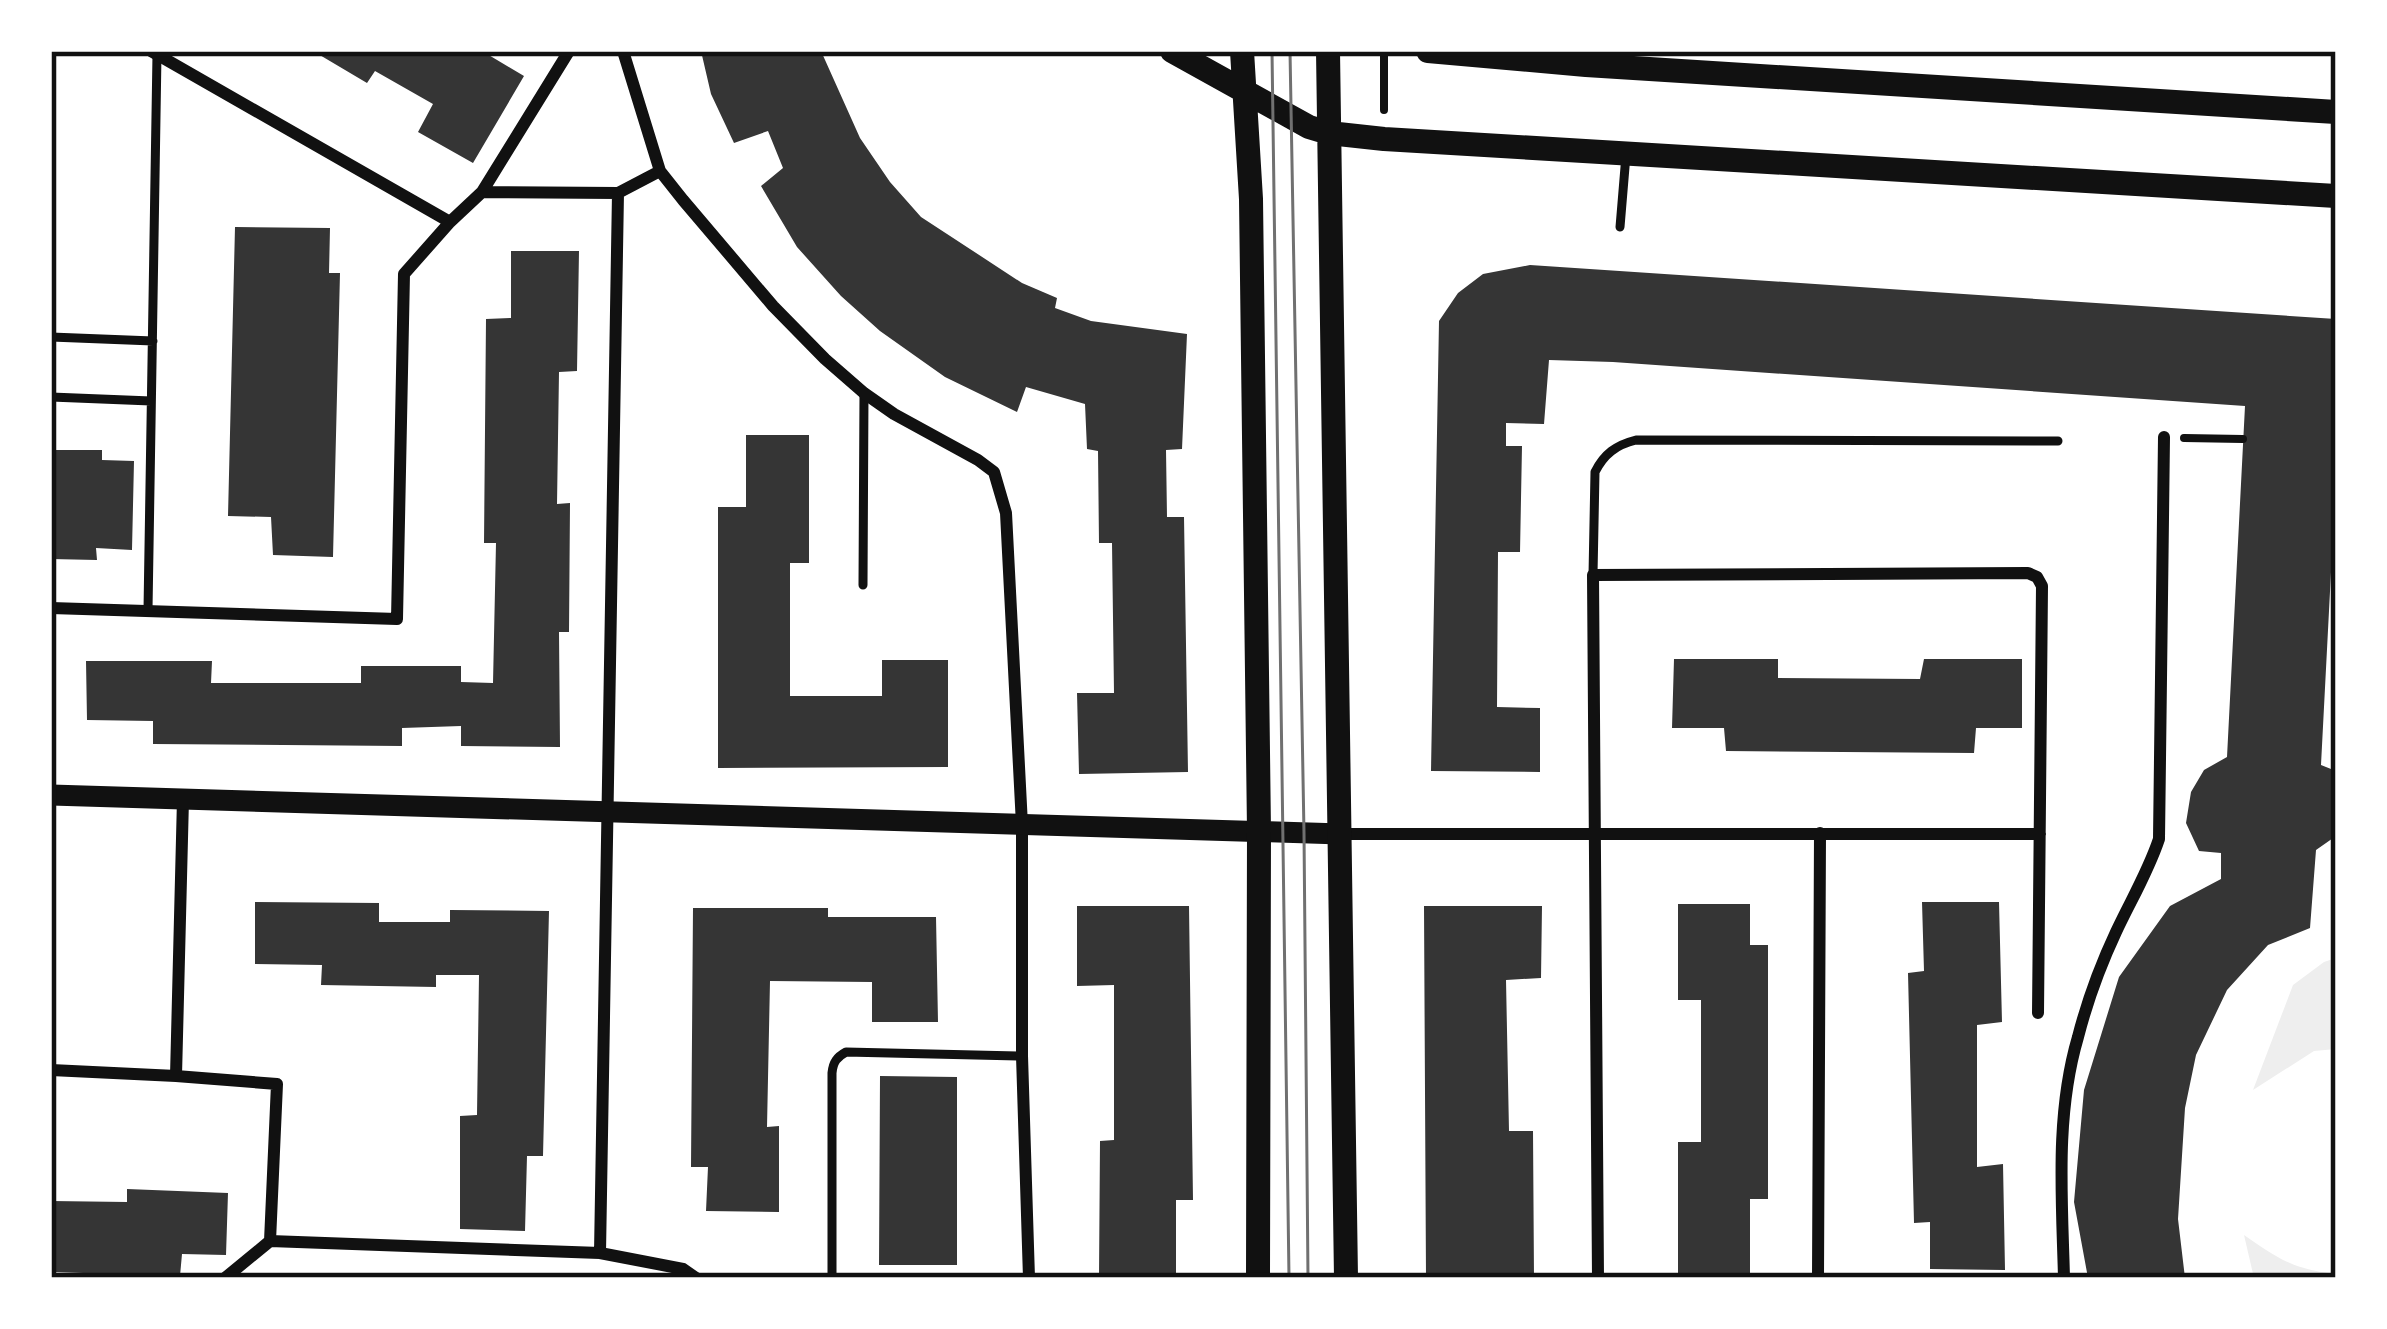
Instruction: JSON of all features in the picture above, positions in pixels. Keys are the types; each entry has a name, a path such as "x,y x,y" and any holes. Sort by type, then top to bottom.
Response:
{"main road":[{"path":"1172,51 1292,119 1329,133 2336,196"},
{"path":"1242,51 1251,199 1259,831 1258,1278"},
{"path":"1328,51 1346,1278"},
{"path":"1428,51 2336,112"}],"street":[{"path":"51,608 397,619 404,274 482,192 569,51"},
{"path":"623,51 660,171 773,306 864,394 978,460 994,472 1000,490 1006,513 1022,825 1029,1278"},
{"path":"154,53 450,222"},
{"path":"482,192 618,193 660,171"},
{"path":"600,1253 618,193"},
{"path":"2064,1278 2066,1089 2101,971 2159,838 2164,437"},
{"path":"1598,1278 1593,575 2028,573 2037,577 2042,586 2038,1013"},
{"path":"51,795 1341,834 2040,834"},
{"path":"176,1076 183,799"},
{"path":"1818,1278 1820,833"},
{"path":"51,1070 278,1084 270,1241"},
{"path":"225,1278 270,1241 600,1253 683,1269 696,1278"}],"lane":[{"path":"148,610 154,53"},
{"path":"1620,227 1626,153"},
{"path":"51,337 153,341"},
{"path":"863,585 864,394"},
{"path":"51,397 152,401"},
{"path":"1593,575 1595,472 1611,451 1636,440 2058,442"},
{"path":"832,1278 832,1073 839,1056 846,1052 1022,1056"}],"path":[{"path":"1384,51 1384,139"},
{"path":"2164,437 2242,439"}],"shaded area":[{"path":"2336,958 2336,1049 2314,1051 2253,1090 2293,985"},
{"path":"2244,1235 2283,1260 2328,1273 2328,1278 2254,1278"}],"building":[{"path":"313,51 482,51 524,76 473,163 418,132 433,104 375,71 367,83"},
{"path":"701,51 821,51 860,138 921,217 1022,283 1057,298 1055,308 1091,321 1187,334 1182,449 1166,450 1167,517 1184,517 1188,772 1079,774 1077,693 1114,693 1112,543 1099,543 1098,451 1087,449 1085,404 1026,387 1017,412 945,377 880,331 841,296 797,247 761,186 783,168 768,131 734,143 711,94"},
{"path":"235,227 330,228 329,273 340,273 333,557 273,555 271,517 228,516"},
{"path":"511,251 579,251 577,371 559,372 557,504 570,503 569,632 559,632 560,747 461,746 461,726 402,728 402,746 153,744 153,721 87,720 86,661 212,661 211,683 361,683 361,666 461,666 461,682 493,683 496,543 484,543 486,319 511,318"},
{"path":"1530,265 2336,319 2336,476 2321,765 2336,771 2336,836 2316,850 2310,928 2268,945 2227,990 2196,1055 2185,1108 2178,1219 2185,1278 2088,1278 2074,1202 2084,1090 2119,977 2170,906 2221,879 2221,853 2199,851 2186,823 2191,792 2204,770 2227,757 2245,406 1549,360 1544,424 1506,423 1506,446 1522,446 1520,552 1498,552 1497,707 1540,708 1540,772 1431,771 1439,321 1458,293 1483,274"},
{"path":"746,435 809,435 809,563 790,563 790,696 882,696 882,660 948,660 948,767 718,768 718,507 746,507"},
{"path":"51,450 102,450 102,460 134,461 132,550 96,548 97,560 51,559"},
{"path":"1674,659 1778,659 1778,678 1920,679 1924,659 2022,659 2022,728 1976,728 1974,753 1726,751 1724,728 1672,728"},
{"path":"255,902 379,903 379,922 450,922 450,910 549,911 543,1156 527,1156 525,1231 460,1229 460,1116 477,1115 479,975 436,975 436,987 321,985 322,965 255,964"},
{"path":"1922,902 1999,902 2002,1022 1977,1025 1977,1167 2003,1164 2005,1270 1930,1269 1930,1222 1914,1223 1908,973 1924,971"},
{"path":"1678,904 1750,904 1750,945 1768,945 1768,1199 1750,1199 1750,1277 1678,1277 1678,1142 1701,1142 1701,1000 1678,1000"},
{"path":"1077,906 1189,906 1193,1200 1176,1200 1176,1278 1099,1278 1100,1141 1114,1140 1114,985 1077,986"},
{"path":"1424,906 1542,906 1541,978 1506,980 1509,1131 1533,1131 1534,1278 1426,1278"},
{"path":"693,908 828,908 828,917 936,917 938,1022 872,1022 872,982 770,981 767,1127 779,1126 779,1212 706,1211 708,1167 691,1167"},
{"path":"880,1076 957,1077 957,1265 879,1265"},
{"path":"127,1189 228,1193 226,1255 182,1254 180,1276 51,1272 51,1201 127,1202"}],"tram line":[{"path":"1272,51 1289,1278"},
{"path":"1290,51 1308,1278"}]}
